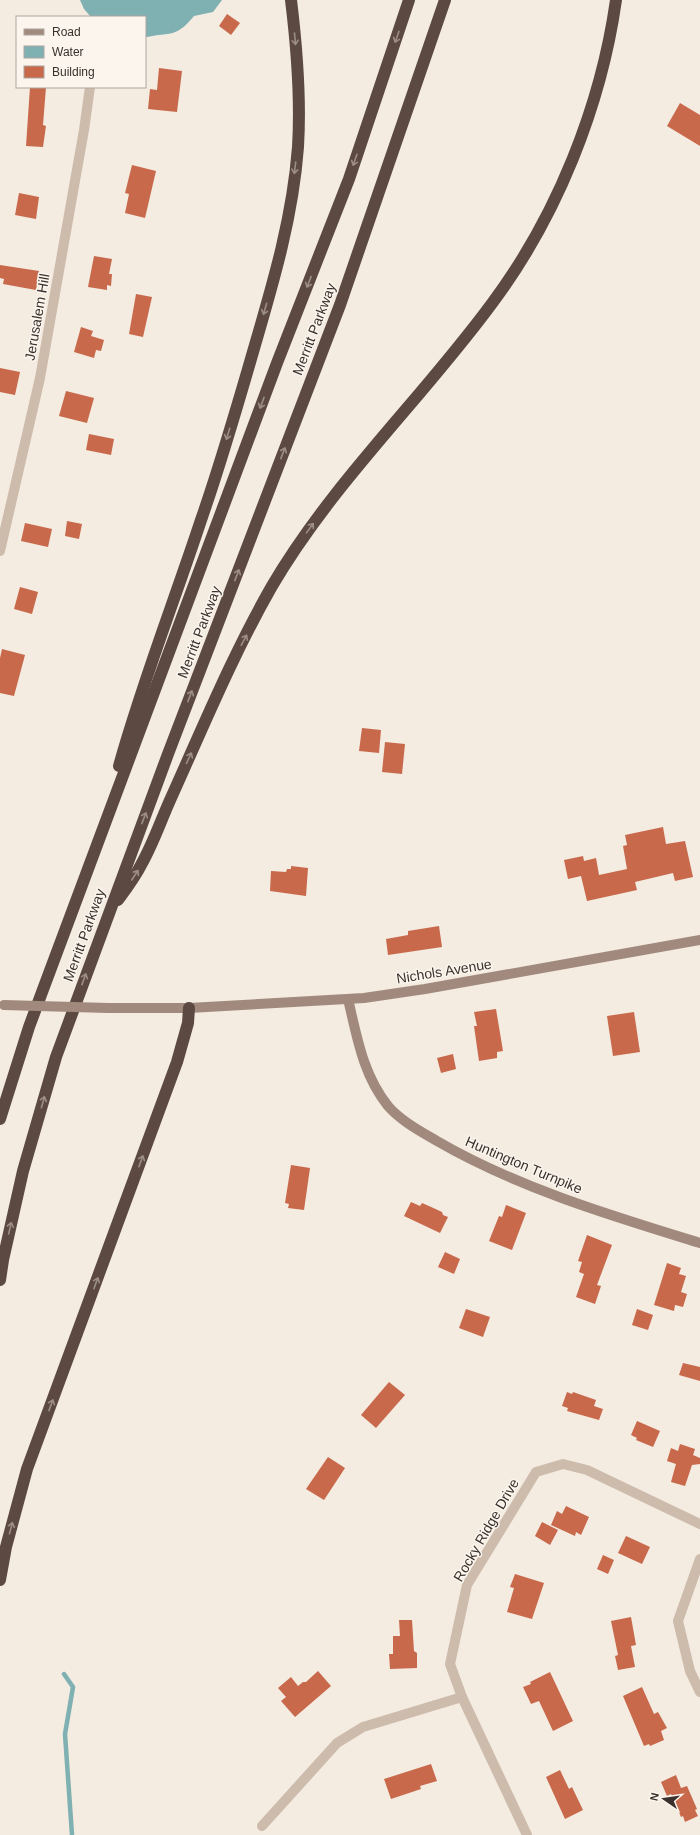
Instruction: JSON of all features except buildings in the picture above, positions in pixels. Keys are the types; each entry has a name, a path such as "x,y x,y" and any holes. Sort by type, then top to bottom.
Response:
{"highway":[{"path":"100,837 131,723 202,520 276,271 286,228 298,147 298,69 291,0"},
{"name":"Merritt Parkway","path":"0,1118 29,1027 274,371 349,179 409,0"},
{"name":"Merritt Parkway","path":"0,1280 23,1171 56,1057 106,920 340,305 444,0"},
{"path":"106,920 141,865 241,644 272,587 295,550 351,475 494,302 542,223 580,141 593,102 612,31 616,0"},
{"path":"0,1580 6,1547 27,1469 177,1062 188,1023 189,1008"}],"main road":[{"name":"Nichols Avenue","path":"189,1008 348,999 433,988 700,940"},
{"name":"Huntington Turnpike","path":"348,999 362,1059 372,1082 389,1107 413,1127 457,1152 516,1180 642,1226 700,1243"},
{"path":"2,1005 108,1008 189,1008"}],"street":[{"name":"Jerusalem Hill","path":"0,550 40,378 84,130 90,88"},
{"name":"Rocky Ridge Drive","path":"527,1835 462,1697 450,1664 467,1585 536,1472 562,1464 587,1470 700,1524"},
{"path":"700,1559 678,1621 690,1671 700,1692"},
{"path":"262,1826 337,1743 363,1727 462,1697"}],"water":[{"path":"80,0 222,0 213,12 194,16 178,31 146,37 146,16 90,16 84,9"}],"waterway":[{"path":"64,1674 73,1687 65,1734 72,1835"}]}
